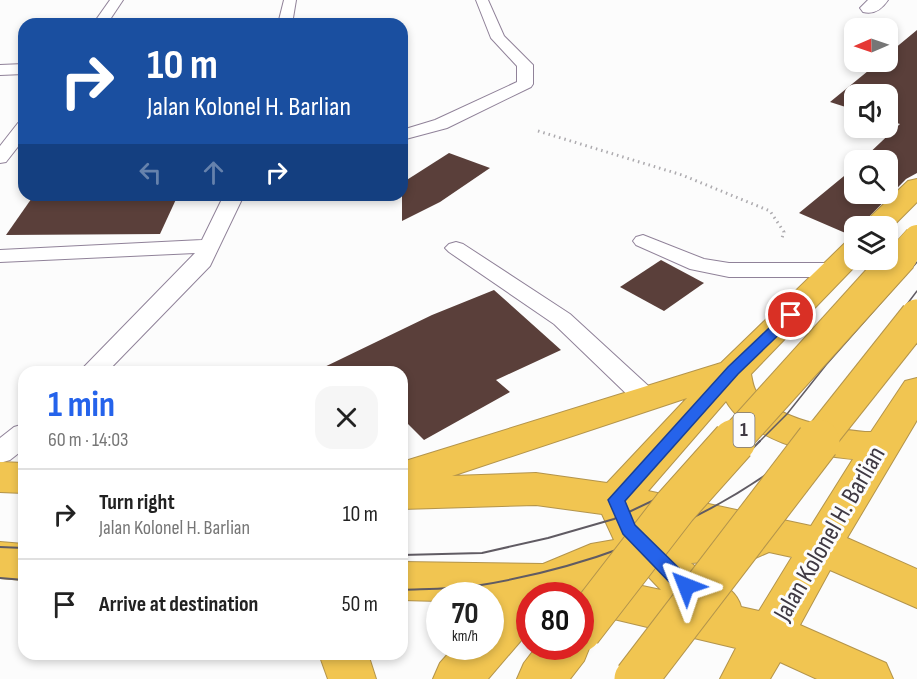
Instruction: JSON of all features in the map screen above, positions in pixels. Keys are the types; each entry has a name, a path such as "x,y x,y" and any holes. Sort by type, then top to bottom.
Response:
{"highway":[{"path":"887,216 917,187"},
{"name":"1","path":"594,612 675,507 917,238"},
{"name":"1","path":"616,500 733,371 844,260"},
{"path":"636,679 766,506 917,316"},
{"path":"408,475 733,371 737,390 749,406 775,424 804,437 836,444 881,446"},
{"name":"Jalan Kolonel H. Barlian","path":"744,679 820,546 917,390"},
{"path":"0,477 18,478"},
{"path":"408,493 536,489 616,500 820,546 917,589"},
{"path":"616,500 629,529 686,586 771,635 869,679"},
{"path":"553,582 591,562 676,546 760,540 820,546"},
{"path":"0,560 18,562"},
{"path":"408,582 516,590"},
{"path":"594,603 771,635"},
{"path":"504,625 516,612"},
{"path":"346,660 352,679"},
{"path":"457,679 474,660"},
{"path":"541,679 556,660"}],"lane":[{"path":"104,18 117,0"},
{"path":"286,18 290,0"},
{"path":"408,133 441,124 525,84 525,65 498,38 482,0"},
{"path":"0,70 18,69"},
{"path":"0,158 18,136"},
{"path":"98,366 202,261 231,201"},
{"path":"643,241 698,264 729,270 771,270 844,259"},
{"path":"0,256 209,246"},
{"path":"456,248 562,319 646,398"},
{"path":"0,453 18,439"}],"path":[{"path":"538,131 682,175 770,211 784,232 771,270"}],"building":[{"path":"917,30 917,173 898,187 898,150 873,150 885,138 898,138 900,124 898,123 898,84 852,84 867,72 898,72 898,46"},
{"path":"844,91 844,106 830,102"},
{"path":"449,153 490,168 440,202 402,221 402,201 408,201 408,179"},
{"path":"844,176 844,204 882,204 870,216 844,216 844,232 799,213"},
{"path":"30,201 175,201 160,234 6,235"},
{"path":"661,260 704,283 664,311 620,287"},
{"path":"494,290 561,350 496,380 510,392 424,440 408,424 408,366 326,366 432,315"}],"tram line":[{"path":"408,555 482,553 548,538 614,519 743,458 787,414 826,365 917,262"},
{"path":"800,441 814,427 917,291"},
{"path":"408,590 466,587 513,579 626,547 662,532 731,497 769,472 800,441"},
{"path":"0,547 18,548"},
{"path":"0,578 18,580"}],"route":[{"path":"686,586 629,529 616,500 733,371 791,315"}]}
